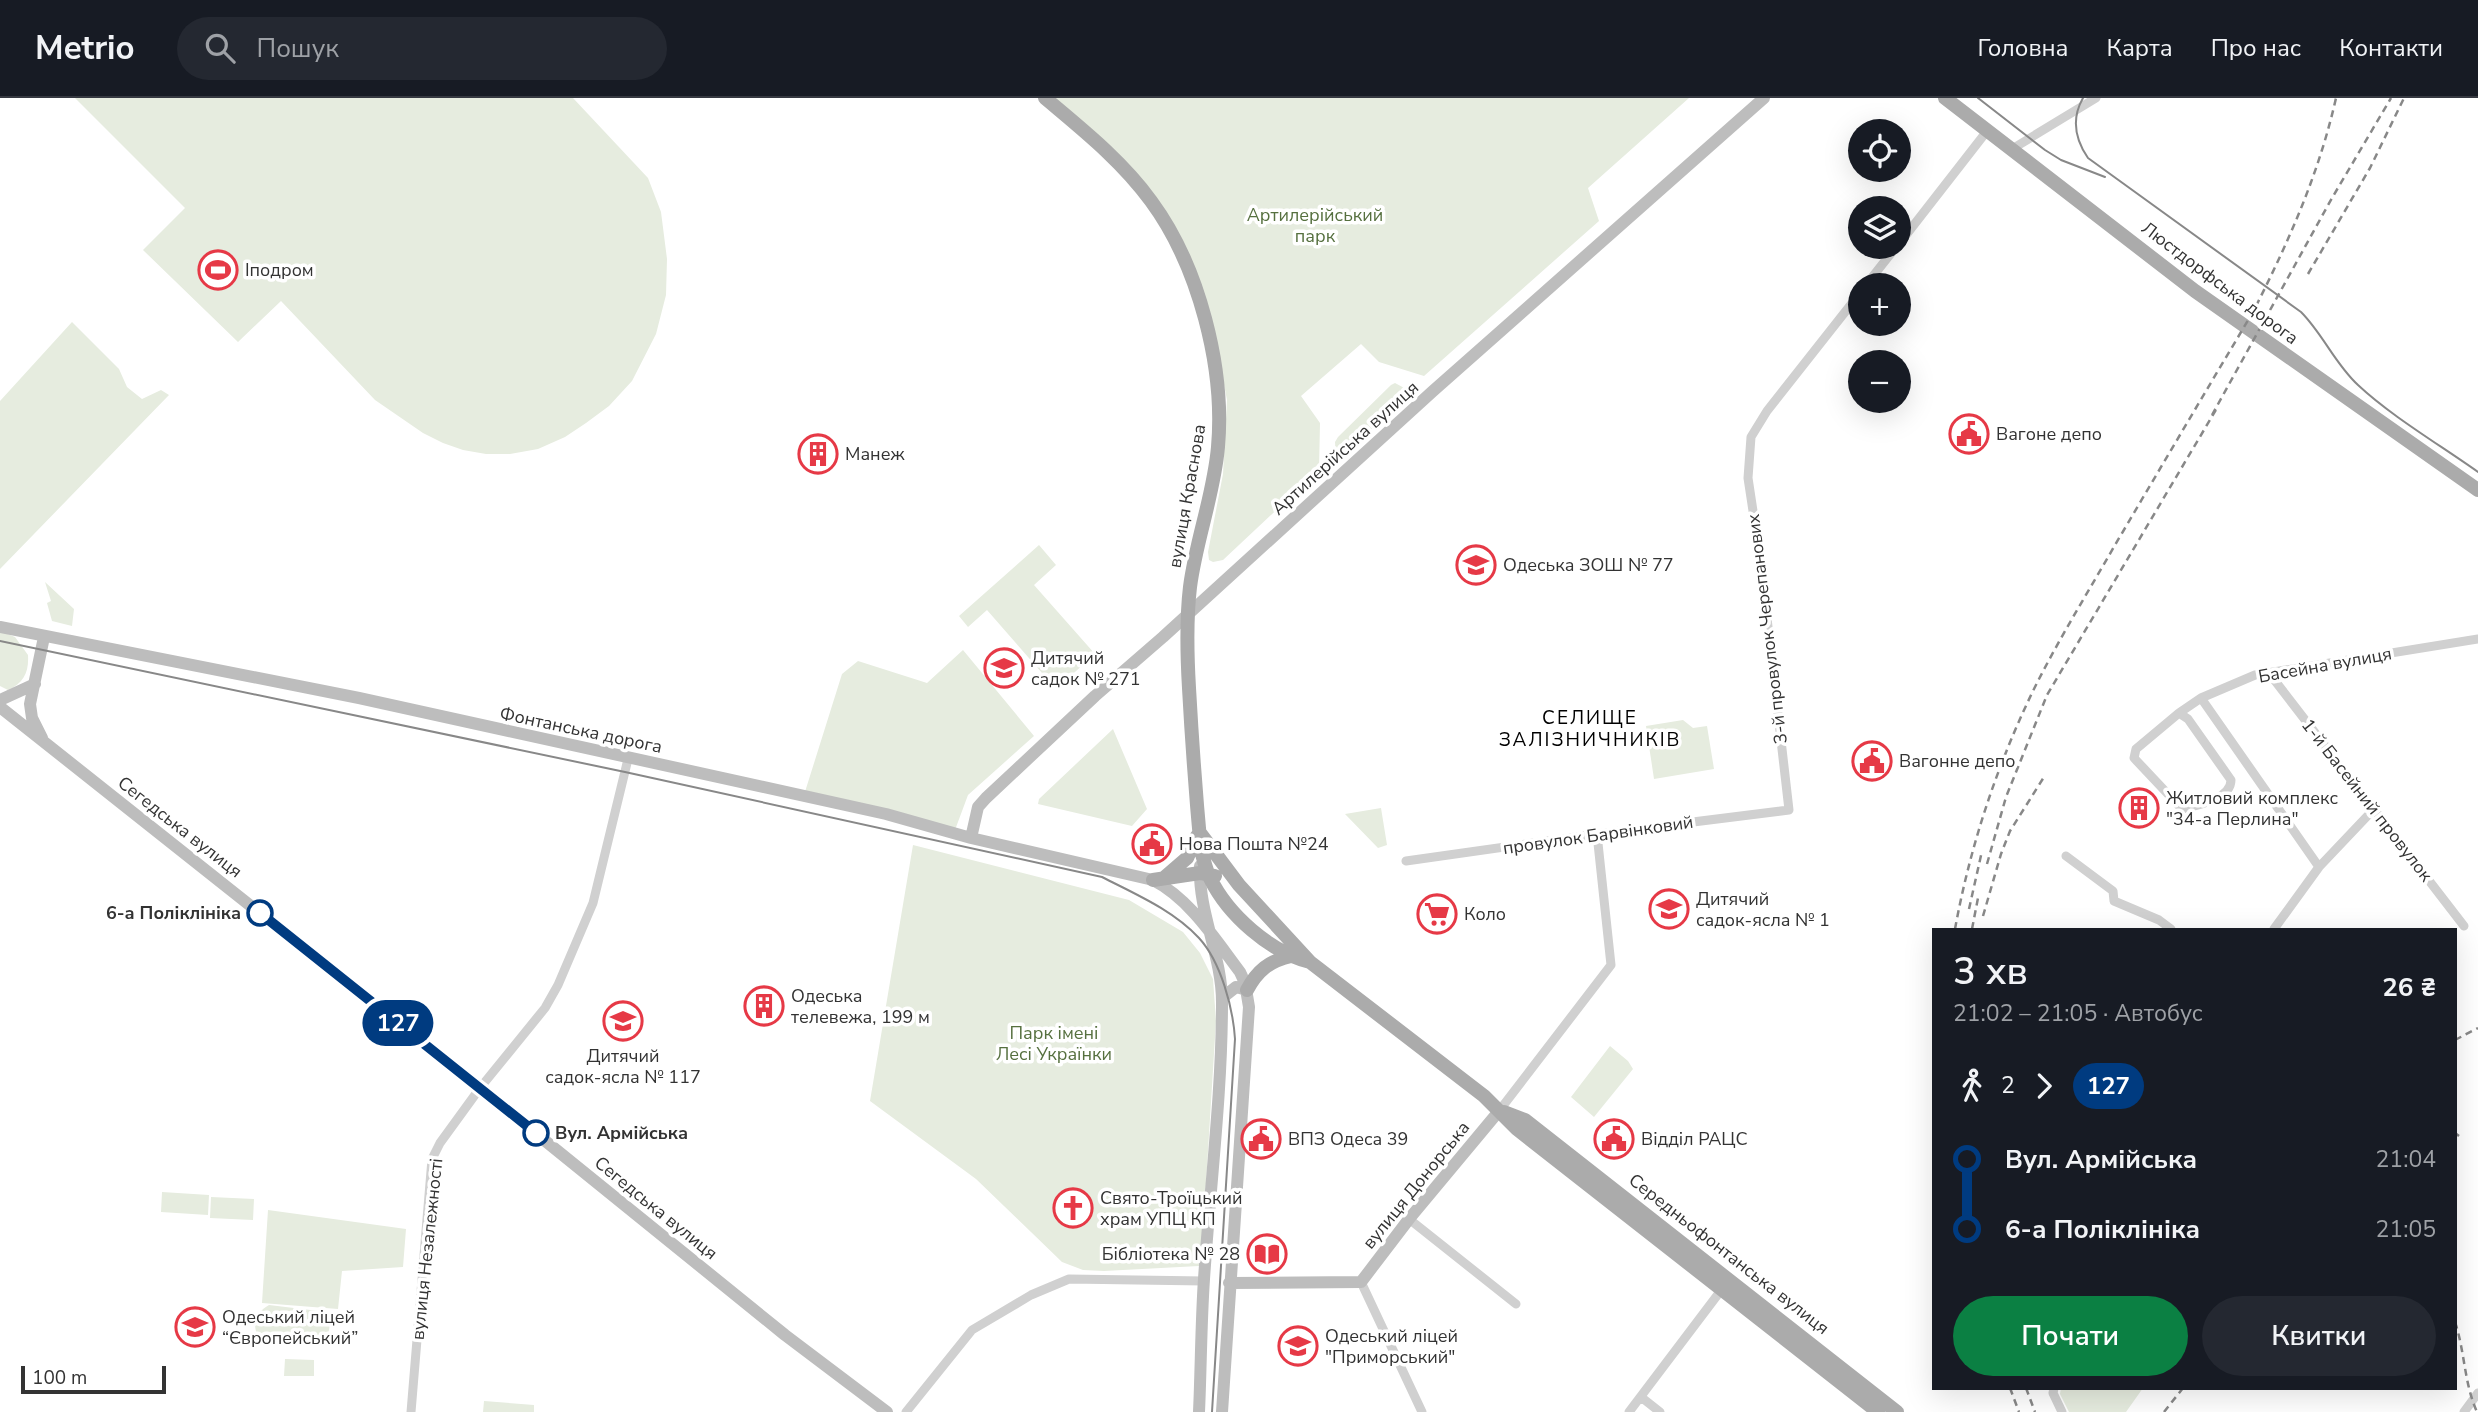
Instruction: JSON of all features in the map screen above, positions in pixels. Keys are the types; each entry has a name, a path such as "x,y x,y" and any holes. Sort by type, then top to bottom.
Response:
{"main road":[{"name":"вулиця Краснова","path":"1045,98 1101,145 1129,173 1153,203 1192,278 1211,345 1220,410 1218,450 1190,587 1186,651 1199,832"},
{"name":"Артилерійська вулиця","path":"971,838 978,807 1095,696 1443,382 1764,98"},
{"name":"Люстдорфська дорога","path":"1945,98 2194,291 2478,490"},
{"name":"Фонтанська дорога","path":"0,627 359,698 886,814 971,838 1157,880"},
{"path":"43,741 32,718 30,705 44,637"},
{"path":"0,700 35,684"},
{"name":"Сегедська вулиця","path":"0,707 480,1088 785,1335 887,1412"},
{"name":"Середньофонтанська вулиця","path":"1199,832 1204,874 1231,909 1259,935 1291,956 1310,962"},
{"name":"Середньофонтанська вулиця","path":"1199,832 1240,885 1310,962 1484,1096 1517,1129 1878,1412"},
{"path":"1157,880 1187,858 1199,832"},
{"path":"1157,880 1204,874 1240,885"},
{"path":"1199,1412 1204,1281 1221,1049 1222,998 1221,979 1210,933 1204,874"},
{"path":"1157,880 1180,898 1210,933 1240,972 1247,990 1248,1026 1222,1412"},
{"path":"1247,990 1256,974 1267,964 1291,956"},
{"path":"1222,998 1236,987 1247,990"},
{"name":"Середньофонтанська вулиця","path":"1499,1111 1525,1120 1897,1412"},
{"name":"вулиця Донорська","path":"1362,1282 1409,1219 1499,1111"},
{"path":"1229,1283 1362,1282"}],"street":[{"path":"2012,149 2096,98"},
{"path":"1911,228 1987,131"},
{"path":"1876,273 1887,259"},
{"name":"3-й провулок Черепанових","path":"1789,810 1760,557 1748,478 1749,448 1755,428 1767,411 1848,308"},
{"name":"Басейна вулиця","path":"2179,713 2188,719 2231,780 2226,794 2182,809 2134,758 2134,754 2136,749 2179,713 2201,698 2255,675 2478,639"},
{"name":"1-й Басейний провулок","path":"2270,673 2464,926"},
{"path":"2201,698 2319,867"},
{"name":"вулиця Незалежності","path":"411,1412 432,1159 440,1143 480,1088 545,1008 558,985 593,903 628,759"},
{"path":"2275,928 2319,867 2374,809"},
{"name":"провулок Барвінковий","path":"1406,861 1789,810"},
{"path":"1499,1111 1611,965 1597,834"},
{"path":"2067,856 2113,891 2114,901 2159,920 2170,928"},
{"path":"1409,1219 1516,1304"},
{"path":"906,1412 972,1330 1031,1295 1069,1279 1204,1281"},
{"path":"1362,1282 1422,1412"},
{"path":"1629,1412 1721,1289"},
{"path":"2054,1390 2062,1412"},
{"path":"2464,1412 2478,1393"},
{"path":"1641,1397 1660,1412"}],"green space":[{"path":"75,98 573,98 648,178 661,212 667,259 666,295 656,334 632,381 609,406 565,437 538,449 510,454 486,454 443,443 423,433 375,400 281,301 238,342 143,250 185,208"},
{"name":"Артилерійський парк","path":"1051,98 1689,98 1588,188 1599,221 1424,376 1379,362 1361,344 1301,396 1320,423 1319,470 1223,560 1213,562 1209,560 1208,552 1223,474 1227,400 1212,323 1173,227"},
{"path":"72,322 119,369 127,387 142,399 161,390 169,395 0,569 0,401"},
{"path":"1395,383 1408,390 1408,398 1336,460 1335,442 1338,437"},
{"path":"1039,545 1056,565 1034,585 1095,654 1056,689 987,610 968,627 959,616"},
{"path":"45,582 74,609 72,626 52,621 47,603 51,601"},
{"path":"0,631 15,637 28,655 28,667 24,676 8,690 0,686"},
{"path":"963,650 1034,736 968,795 955,830 804,795 842,674 858,661 927,683"},
{"path":"1683,720 1693,728 1707,726 1714,769 1654,779 1646,726"},
{"path":"1113,729 1147,809 1132,826 1038,804 1039,799"},
{"path":"1381,808 1387,845 1378,848 1345,814"},
{"name":"Парк імені Лесі Українки","path":"913,845 1129,900 1183,932 1200,953 1213,979 1216,1021 1199,1266 1104,1271 1083,1270 1062,1262 976,1179 870,1101"},
{"path":"1610,1046 1628,1061 1633,1069 1594,1117 1571,1097"},
{"path":"162,1192 209,1195 208,1215 161,1212"},
{"path":"211,1197 254,1199 253,1220 210,1218"},
{"path":"268,1210 406,1229 403,1267 342,1271 338,1309 262,1303"},
{"path":"269,1305 327,1312 327,1335 317,1347 263,1342 255,1327 260,1312"},
{"path":"285,1359 314,1360 314,1376 284,1376"},
{"path":"2061,1390 2142,1390 2126,1412 2069,1412"},
{"path":"484,1401 534,1405 534,1412 483,1412"}],"tram line":[{"path":"1978,98 2061,160 2105,177"},
{"path":"2083,98 2077,114 2076,129 2088,158 2301,312 2342,368 2371,397 2478,472"},
{"path":"0,641 625,772 1102,877 1166,911 1199,938 1214,960 1229,1000 1235,1039 1212,1412"}],"railway":[{"path":"1955,928 1976,838 2019,721 2072,618 2253,312 2301,208 2321,154 2336,98"},
{"path":"2212,415 2332,198 2391,98"},
{"path":"2308,274 2370,168 2404,98"},
{"path":"1987,864 2006,797 2047,695 2217,408"},
{"path":"1983,916 2010,831 2044,777"},
{"path":"1969,909 1982,851"},
{"path":"1972,928 1978,898"},
{"path":"2457,1039 2478,1028"},
{"path":"2457,1330 2469,1390 2477,1412"},
{"path":"2011,1390 2019,1412"},
{"path":"2027,1390 2035,1412"},
{"path":"2164,1412 2181,1390"}],"bus line":[{"name":"127","path":"260,913 536,1133"}],"place":[{"name":"Іподром","path":"218,270"},
{"name":"Вагоне депо","path":"1969,434"},
{"name":"Манеж","path":"818,454"},
{"name":"Одеська ЗОШ № 77","path":"1476,565"},
{"name":"Дитячий садок № 271","path":"1004,668"},
{"name":"Вагонне депо","path":"1872,761"},
{"name":"Житловий комплекс \"34-а Перлина\"","path":"2139,808"},
{"name":"Нова Пошта №24","path":"1152,844"},
{"name":"Дитячий садок-ясла № 1","path":"1669,909"},
{"name":"6-а Поліклініка","path":"260,913"},
{"name":"Коло","path":"1437,914"},
{"name":"Одеська телевежа, 199 м","path":"764,1006"},
{"name":"Дитячий садок-ясла № 117","path":"623,1021"},
{"name":"Вул. Армійська","path":"536,1133"},
{"name":"ВПЗ Одеса 39","path":"1261,1139"},
{"name":"Відділ РАЦС","path":"1614,1139"},
{"name":"Свято-Троїцький храм УПЦ КП","path":"1073,1208"},
{"name":"Бібліотека № 28","path":"1267,1254"},
{"name":"Одеський ліцей “Європейський”","path":"195,1327"},
{"name":"Одеський ліцей \"Приморський\"","path":"1298,1346"}],"district":[{"name":"СЕЛИЩЕ ЗАЛІЗНИЧНИКІВ","path":"1590,728"}]}
